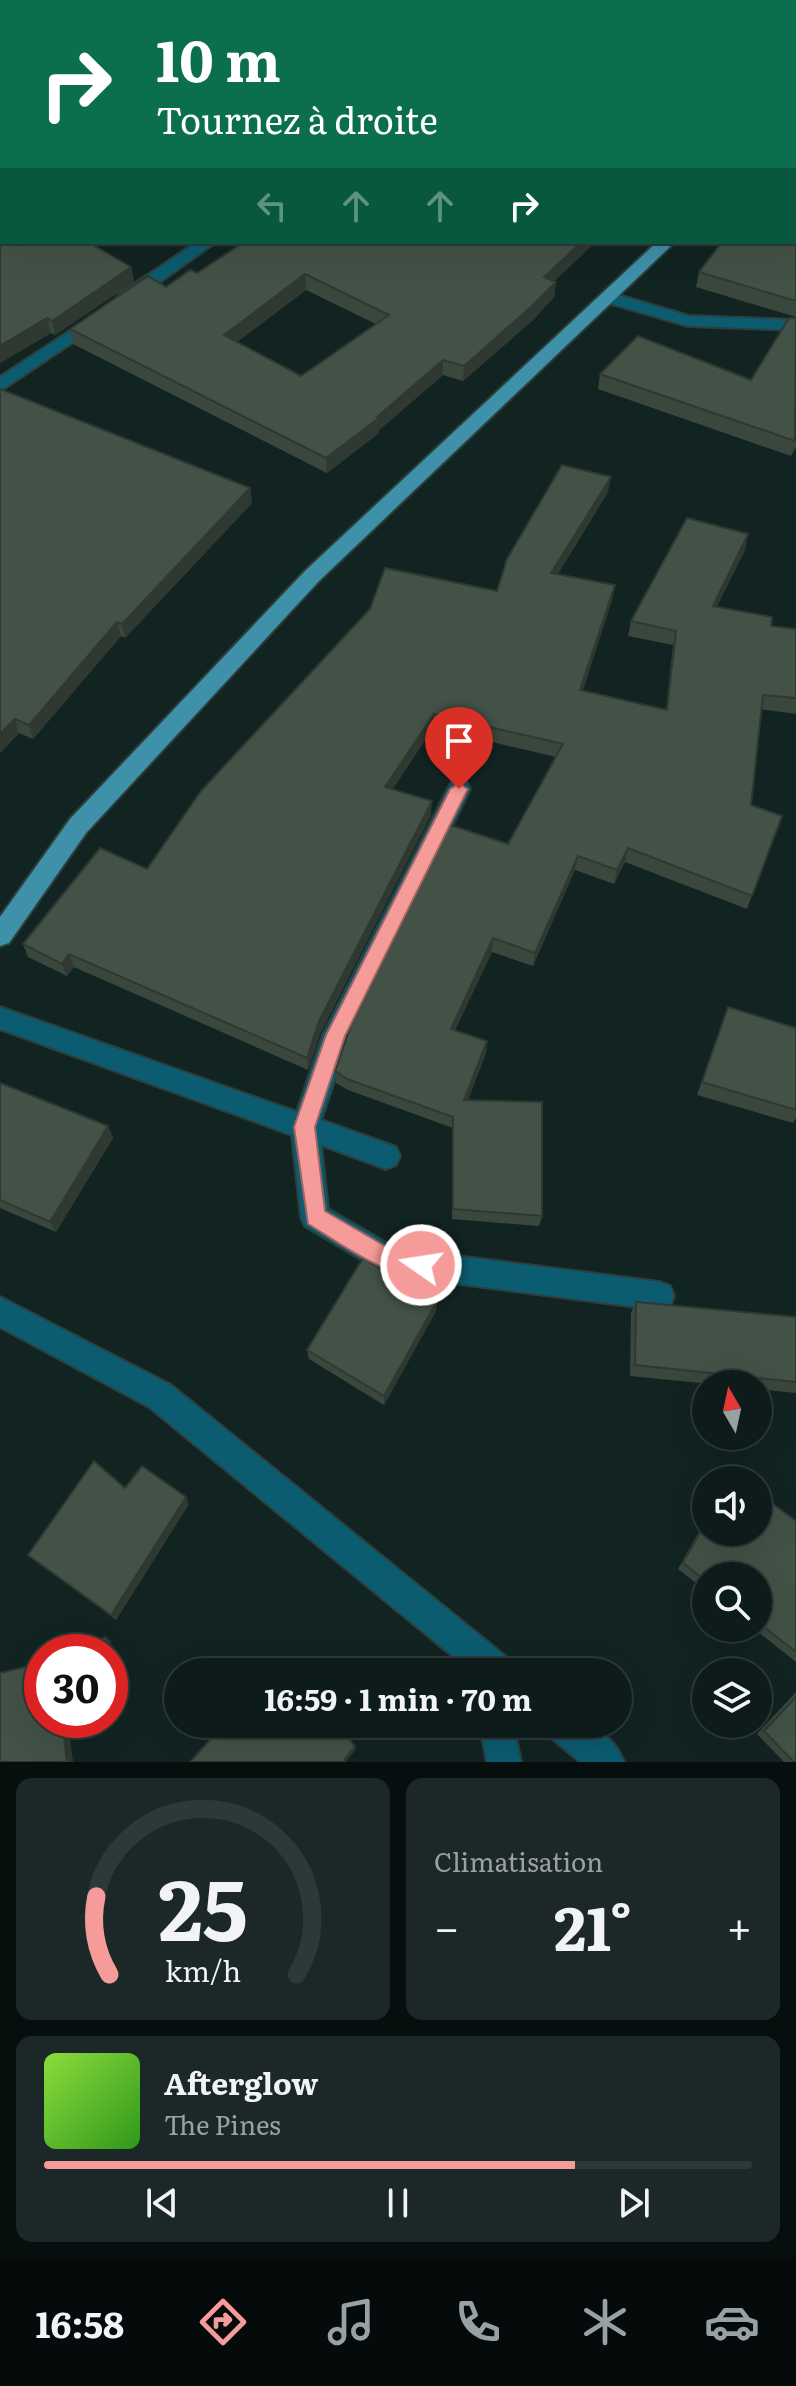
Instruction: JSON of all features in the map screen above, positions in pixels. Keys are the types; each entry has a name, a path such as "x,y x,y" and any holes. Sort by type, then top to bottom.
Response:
{"main road":[{"path":"0,936 78,826 312,576 665,244"}],"street":[{"path":"0,385 205,244"},
{"path":"608,297 688,321 796,325"},
{"path":"459,789 336,1035 305,1127 315,1217 391,1261 660,1296"},
{"path":"0,1018 386,1156"},
{"path":"0,1311 160,1396 477,1658"},
{"path":"499,1738 504,1762"},
{"path":"578,1738 607,1762"}],"building":[{"path":"0,244 91,244 131,267 52,321 47,318 0,346"},
{"path":"241,244 580,244 544,277 556,282 464,366 443,360 379,418 326,458 70,329 148,276 166,287 190,270 197,273","holes":["305,274 389,315 301,376 224,335"]},
{"path":"720,244 796,244 796,301 699,272"},
{"path":"789,318 796,318 795,441 600,374 638,336 751,380"},
{"path":"0,389 250,488 122,624 117,622 29,725 15,719 0,734"},
{"path":"562,465 611,477 551,573 615,585 580,690 667,710 676,631 631,621 687,518 748,534 713,606 772,617 771,626 796,629 796,698 763,695 751,805 782,816 752,896 628,848 617,870 578,856 535,953 493,938 451,1029 487,1041 464,1100 542,1102 542,1216 453,1209 453,1117 347,1079 335,1071 351,1025 450,825 508,844 563,744 434,714 385,787 432,801 319,1021 307,1058 69,954 62,964 23,944 100,848 147,869 201,791 370,609 385,568 497,591 507,559"},
{"path":"728,1007 796,1028 796,1110 702,1082"},
{"path":"0,1083 108,1126 50,1222 0,1200"},
{"path":"363,1258 437,1301 384,1396 307,1350"},
{"path":"636,1302 796,1317 796,1382 772,1379 772,1370 692,1371 635,1365"},
{"path":"94,1461 125,1488 142,1466 186,1497 111,1615 28,1555"},
{"path":"772,1503 796,1521 796,1652 772,1633 772,1562 692,1562 692,1570 683,1563 693,1546 772,1546"},
{"path":"24,1667 24,1738 64,1738 67,1762 0,1762 0,1673"},
{"path":"796,1697 796,1762 771,1738 772,1722"},
{"path":"211,1738 348,1738 355,1746 343,1762 190,1762"}],"route":[{"path":"421,1265 391,1261 315,1217 305,1127 336,1035 459,789"}]}
